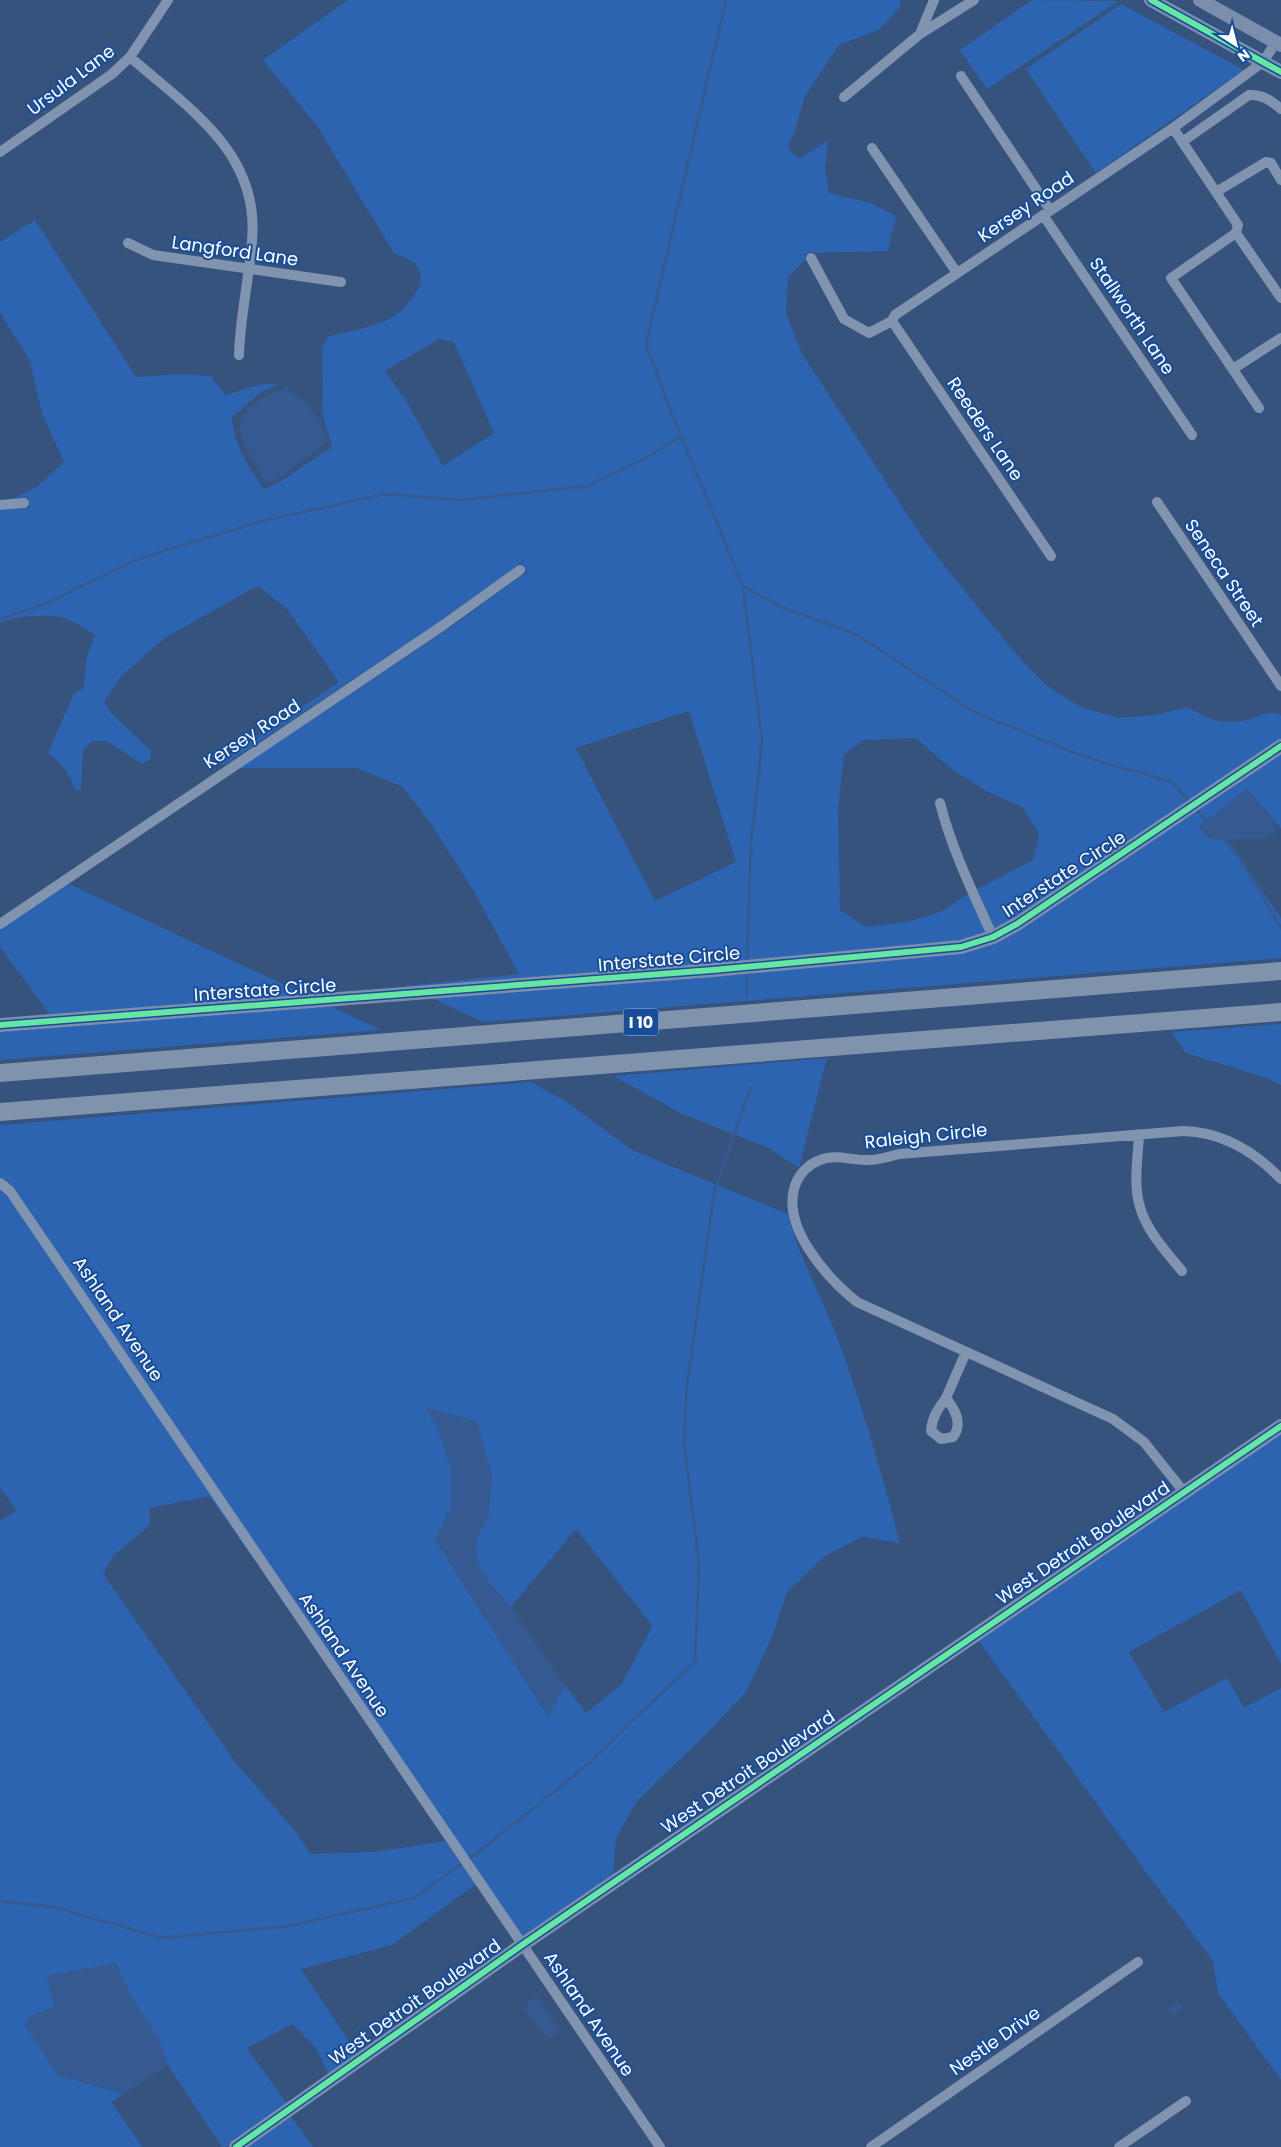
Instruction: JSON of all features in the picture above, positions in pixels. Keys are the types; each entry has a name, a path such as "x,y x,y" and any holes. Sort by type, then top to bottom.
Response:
{"highway":[{"name":"I 10","path":"0,1073 1281,971"},
{"name":"I 10","path":"0,1112 1281,1012"}],"street":[{"name":"Ursula Lane","path":"0,152 101,82 130,58 168,0"},
{"path":"920,34 934,0"},
{"path":"844,96 920,34 974,0"},
{"path":"1151,0 1281,72"},
{"path":"1200,0 1279,44"},
{"name":"Kersey Road","path":"811,258 844,319 869,333 892,321 895,315 1173,128 1263,62 1279,44"},
{"path":"130,58 211,127 232,154 245,185 252,217 239,355"},
{"name":"Stallworth Lane","path":"962,76 1047,213 1192,435"},
{"path":"1182,142 1249,94 1258,94 1267,98 1281,109"},
{"path":"1173,128 1238,225 1236,233 1171,278 1259,408"},
{"path":"872,148 957,273"},
{"path":"1216,192 1266,162 1271,163 1281,180"},
{"path":"1236,233 1281,298"},
{"name":"Langford Lane","path":"128,243 153,255 341,282"},
{"name":"Reeders Lane","path":"892,321 1051,556"},
{"path":"1233,369 1281,338"},
{"name":"Seneca Street","path":"1157,502 1281,686"},
{"path":"0,505 24,503"},
{"name":"Kersey Road","path":"0,924 442,626 520,570"},
{"name":"Interstate Circle","path":"0,1025 770,966 945,950 993,936 1017,924 1281,746"},
{"path":"940,803 948,833 962,870 993,936"},
{"name":"Raleigh Circle","path":"1184,1492 1157,1455 1128,1428 1105,1415 869,1309 846,1293 828,1274 800,1235 794,1218 792,1200 794,1188 803,1171 816,1162 829,1157 867,1161 899,1154 1193,1131 1230,1140 1257,1157 1281,1179"},
{"path":"1139,1134 1138,1195 1140,1207 1152,1230 1182,1271"},
{"name":"Ashland Avenue","path":"0,1182 10,1191 124,1356 336,1674 660,2147"},
{"path":"946,1398 966,1352"},
{"name":"West Detroit Boulevard","path":"236,2147 522,1945 1281,1426"},
{"name":"Nestle Drive","path":"871,2147 1138,1962"},
{"path":"1119,2147 1186,2101"}],"shaded area":[{"path":"348,0 900,0 900,7 880,29 839,45 805,96 794,134 788,144 793,154 802,158 828,140 825,167 829,193 870,203 896,216 888,251 814,253 812,251 804,255 806,259 788,277 786,313 802,354 927,544 1015,653 1047,686 1081,707 1118,718 1156,715 1187,707 1208,718 1230,722 1247,720 1267,713 1281,715 1281,739 1062,889 995,929 977,889 1033,860 1039,833 1022,807 986,791 949,767 916,738 863,740 844,755 838,809 840,910 866,927 908,922 942,911 968,894 986,933 960,942 412,989 405,986 519,974 476,895 434,828 403,787 357,768 239,768 445,631 527,572 521,563 439,622 224,765 218,763 339,682 287,609 259,586 250,590 165,638 122,675 104,702 112,714 150,750 151,759 142,764 107,741 92,741 83,751 81,790 75,790 64,769 48,753 74,693 83,689 87,656 95,635 61,617 23,617 0,623 0,510 30,508 28,498 12,499 38,486 64,462 42,413 30,361 0,312 0,242 35,220 136,377 183,374 211,376 225,395 258,385 278,385 261,392 232,417 239,446 247,463 264,489 283,480 332,447 323,416 322,348 329,336 372,326 393,317 401,311 415,294 421,276 418,268 411,261 394,253 317,126 263,60","holes":["439,339 454,342 494,433 443,466 405,399 385,371","689,711 736,862 655,901 576,748"]},
{"path":"1032,0 1119,1 987,89 960,50"},
{"path":"1121,4 1244,70 1096,173 1026,69"},
{"path":"286,387 312,410 321,425 327,442 281,477 266,484 241,435 240,422 255,402"},
{"path":"1281,752 1281,829 1248,789 1200,827 1204,834 1209,837 1223,839 1246,867 1281,918 1281,958 483,1022 432,998 964,952"},
{"path":"1248,788 1272,820 1276,833 1263,839 1212,840 1203,834 1200,825"},
{"path":"69,884 310,997 51,1016 0,947 0,930"},
{"path":"330,1006 381,1030 0,1060 0,1030"},
{"path":"1281,1024 1281,1085 1267,1078 1186,1053 1171,1032"},
{"path":"827,1058 799,1168 769,1148 682,1114 614,1076"},
{"path":"531,1082 567,1102 632,1150 788,1214 797,1245 830,1319 854,1385 900,1543 862,1537 825,1556 787,1592 772,1637 746,1692 637,1801 616,1838 613,1876 523,1938 14,1188 0,1177 0,1125","holes":["426,1408 489,1514 479,1532 476,1543 478,1561 486,1578 511,1607 576,1529 652,1625 621,1685 586,1713 565,1685 548,1716 435,1540 451,1507 451,1468 437,1427"]},
{"path":"0,1189 6,1194 267,1577 209,1496 150,1508 150,1525 114,1555 103,1574 239,1767 293,1828 311,1854 375,1852 445,1841 476,1884 392,1945 301,1969 358,2054 329,2075 316,2048 293,2024 247,2048 287,2104 226,2147 222,2147 168,2065 158,2037 129,1993 116,1963 47,1976 55,2006 30,2017 26,2025 57,2075 124,2094 111,2102 142,2147 0,2147 0,1521 17,1510 0,1488"},
{"path":"425,1407 477,1421 492,1475 489,1514 476,1542 477,1563 493,1587 511,1607 565,1685 549,1717 435,1540 451,1507 451,1468 437,1427"},
{"path":"1281,1434 1281,1664 1241,1590 1129,1652 1164,1712 1227,1678 1244,1708 1281,1688 1281,2080 1218,1993 1213,1961 978,1640"},
{"path":"117,1963 129,1993 158,2037 168,2065 124,2094 57,2075 25,2025 30,2017 55,2006 46,1976"},
{"path":"532,1998 538,1998 559,2030 549,2040 526,2012 526,2006"},
{"path":"1178,2002 1182,2004 1182,2008 1174,2015 1169,2013 1169,2008"},
{"path":"290,2115 313,2147 245,2147"}],"waterway":[{"path":"726,0 646,344 666,399 743,586 762,741 751,844 747,962"},
{"path":"0,619 40,606 138,559 258,522 385,494 461,500 587,486 646,458 681,436"},
{"path":"743,586 783,608 856,634 974,712 1085,757 1172,782 1191,803"},
{"path":"1196,809 1209,823"},
{"path":"1222,836 1237,853 1281,928"},
{"path":"747,971 747,995"},
{"path":"0,1901 53,1907 163,1938 288,1926 414,1898 485,1847 559,1788 592,1760 695,1661 699,1562 684,1444 687,1386 715,1188 751,1087"}],"cycle path":[{"path":"1151,0 1281,72"},
{"path":"0,1025 713,970 961,947 993,937 1017,924 1281,746"},
{"path":"236,2147 522,1945 1281,1426"}]}
